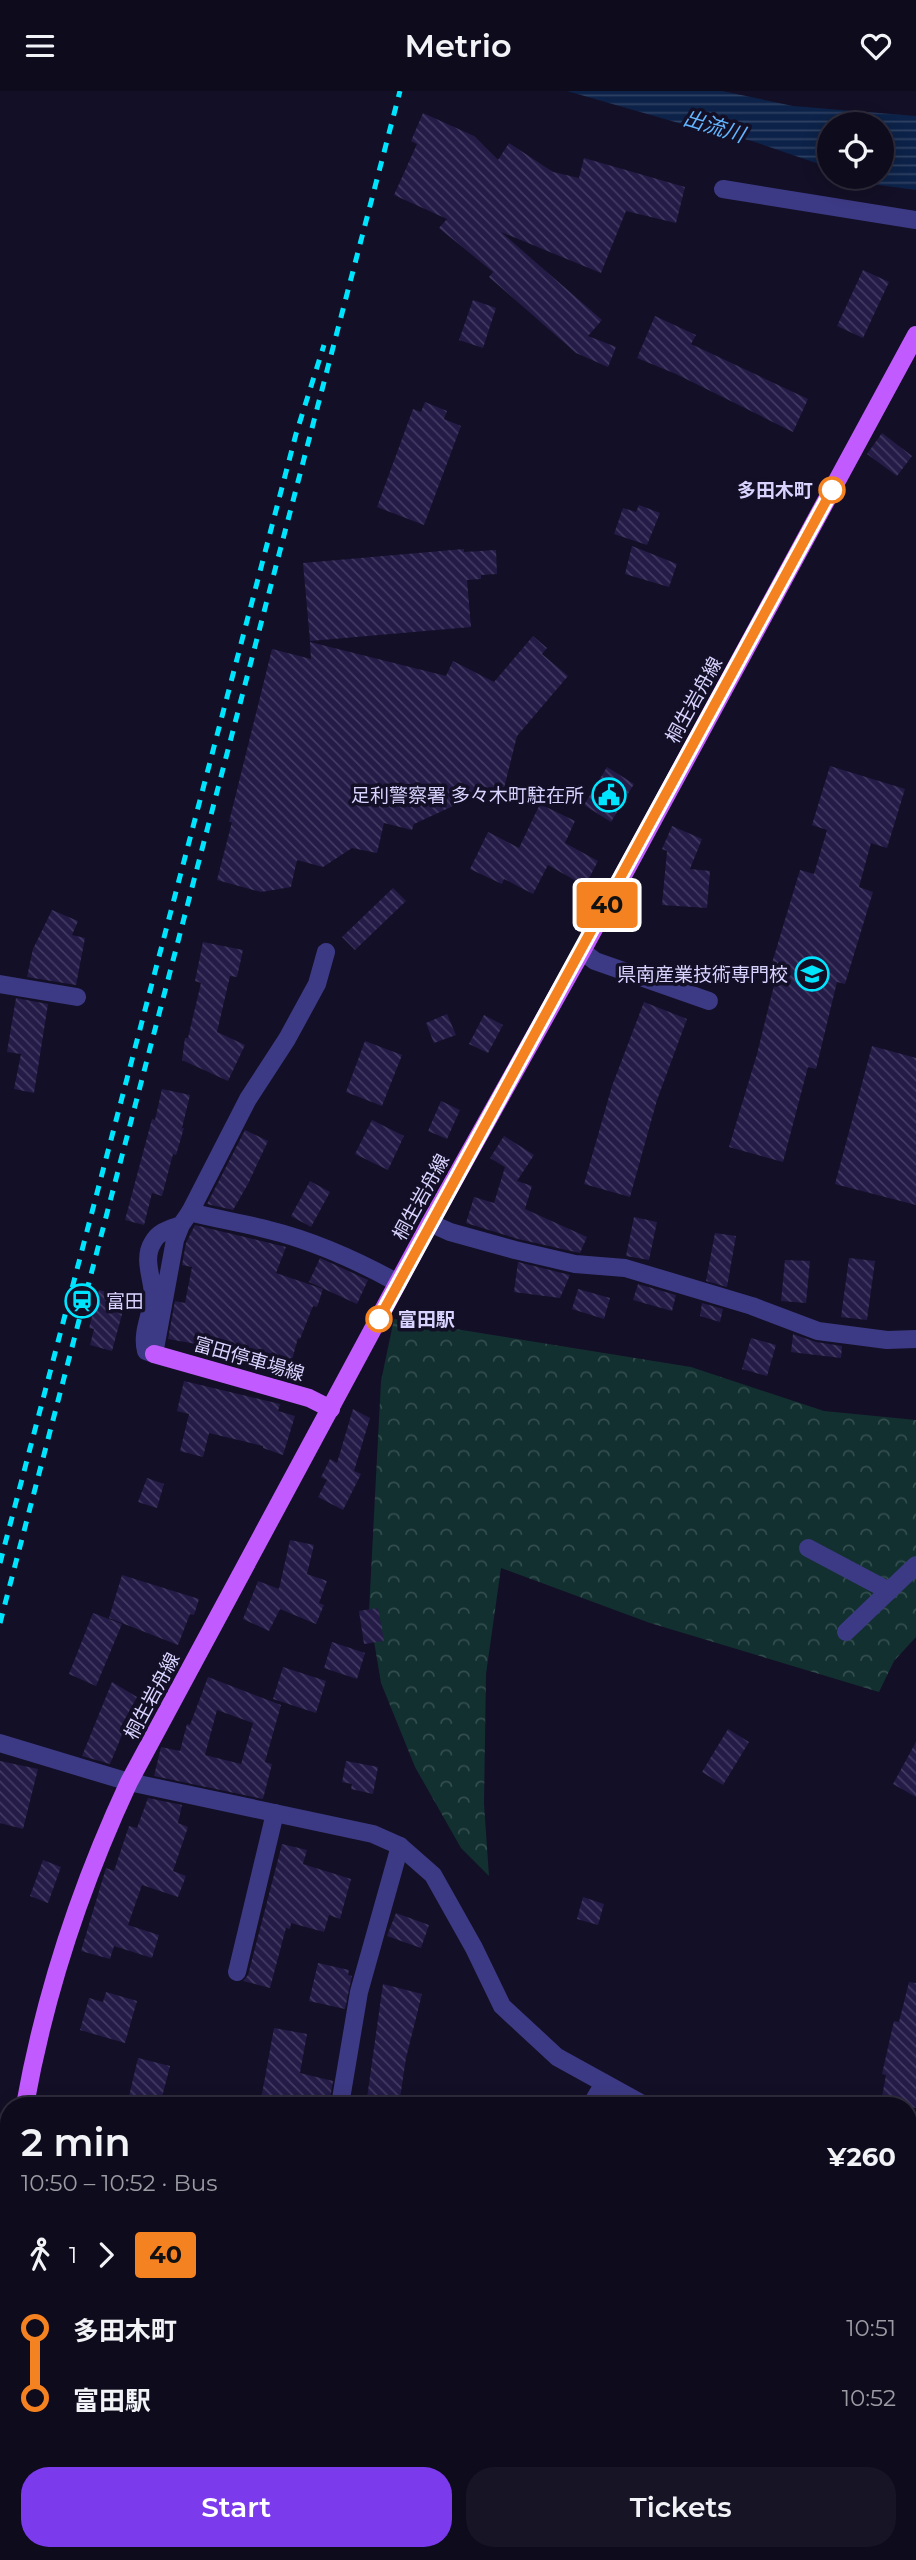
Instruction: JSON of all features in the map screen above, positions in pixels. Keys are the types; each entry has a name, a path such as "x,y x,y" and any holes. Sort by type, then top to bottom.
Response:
{"main road":[{"name":"桐生岩舟線","path":"26,2097 33,2061 71,1924 94,1858 129,1782 430,1223 582,951 916,335"},
{"name":"富田停車場線","path":"154,1354 309,1398 331,1409"}],"street":[{"path":"723,189 916,220"},
{"path":"582,951 594,961 709,1001"},
{"path":"326,952 317,984 287,1039 248,1099 185,1218 175,1240 154,1354 146,1351 144,1342 153,1300 153,1286 147,1262 148,1250 160,1233 185,1218 269,1230 326,1249 398,1283"},
{"path":"0,984 77,997"},
{"path":"430,1223 450,1232 575,1264 625,1268 752,1306 818,1331 887,1340 916,1339"},
{"path":"808,1548 889,1591"},
{"path":"846,1632 914,1570"},
{"path":"0,1743 129,1782 373,1834 400,1846 433,1875 474,1948 502,2006 557,2057 629,2097"},
{"path":"237,1972 275,1813"},
{"path":"341,2097 359,1992 400,1846"},
{"path":"596,2097 604,2083"}],"green space":[{"path":"394,1319 691,1367 824,1411 916,1420 916,1637 894,1661 879,1692 650,1623 501,1568 486,1674 484,1804 489,1876 461,1848 415,1767 381,1683 369,1611 381,1381"}],"water":[{"name":"出流川","path":"567,91 722,91 793,106 867,112 817,112 817,163 752,141"},
{"path":"894,114 916,116 916,190 894,187"}],"building":[{"path":"423,113 474,136 498,160 509,143 553,172 579,178 584,158 685,187 676,223 626,211 601,273 501,232 602,320 588,336 616,347 608,367 576,353 489,277 493,272 439,228 447,219 394,195 417,144 411,141"},
{"path":"863,270 889,282 863,338 837,326"},
{"path":"473,300 496,308 483,348 459,340"},
{"path":"655,316 696,335 691,344 808,399 793,432 676,374 637,358"},
{"path":"425,402 447,411 444,419 461,426 424,525 377,507 413,409 421,412"},
{"path":"882,433 912,456 897,476 867,454"},
{"path":"639,505 660,513 647,545 614,534 623,508 636,512"},
{"path":"632,546 677,564 669,587 625,574"},
{"path":"464,549 464,552 496,550 497,574 481,575 481,579 467,580 471,627 310,641 303,563"},
{"path":"533,636 547,648 542,654 568,676 517,736 503,792 482,786 477,795 414,824 412,830 384,823 377,853 352,848 323,867 297,860 291,887 261,892 217,880 272,649 311,659 310,642 446,676 453,661 494,682"},
{"path":"830,766 905,789 887,848 871,843 859,887 873,892 845,984 837,982 816,1069 808,1067 783,1162 729,1147 757,1054 779,965 772,963 800,870 814,874 827,830 812,825"},
{"name":"足利警察署 多々木町駐在所","path":"607,767 634,784 611,822 584,805"},
{"path":"540,804 575,821 565,843 598,861 585,886 548,865 533,894 504,879 502,884 470,869 488,832 519,848"},
{"path":"672,826 702,839 690,869 710,871 707,908 662,905 667,851 662,849"},
{"path":"393,888 406,901 355,950 342,937"},
{"path":"52,910 78,921 72,935 85,938 76,985 27,977 33,949"},
{"path":"203,942 243,950 237,977 230,976 217,1032 245,1045 228,1081 182,1060 185,1038 188,1038 201,983 195,981"},
{"path":"16,998 48,1004 34,1093 14,1089 21,1054 7,1052"},
{"path":"644,1002 687,1019 657,1100 630,1197 584,1184 612,1086"},
{"path":"447,1014 456,1035 434,1043 426,1023"},
{"path":"484,1015 503,1025 488,1053 469,1044"},
{"path":"365,1041 402,1055 382,1106 346,1092"},
{"path":"872,1046 916,1058 916,1205 835,1184"},
{"path":"162,1089 190,1095 184,1128 176,1155 173,1154 162,1196 152,1193 144,1225 125,1220"},
{"path":"441,1101 460,1110 447,1139 428,1131"},
{"path":"372,1120 404,1136 388,1170 355,1154"},
{"path":"245,1130 268,1141 248,1184 233,1210 207,1204"},
{"path":"504,1136 534,1155 517,1181 532,1186 525,1209 587,1237 580,1253 518,1239 466,1223 474,1197 494,1203 505,1167 490,1158"},
{"path":"310,1181 330,1192 311,1227 291,1216"},
{"path":"634,1217 657,1222 649,1260 626,1256"},
{"path":"195,1225 286,1247 276,1273 323,1289 317,1307 313,1306 300,1339 298,1338 288,1374 212,1352 213,1347 168,1339 175,1301 185,1303 192,1267 182,1265 186,1243"},
{"path":"715,1233 736,1236 727,1287 706,1281"},
{"path":"320,1258 368,1280 357,1304 309,1282"},
{"path":"849,1258 875,1261 867,1320 841,1317"},
{"path":"785,1260 810,1261 806,1303 781,1301"},
{"path":"518,1262 570,1275 560,1298 514,1292"},
{"path":"638,1284 676,1295 672,1311 633,1300"},
{"path":"578,1289 610,1298 604,1319 572,1309"},
{"path":"99,1290 127,1296 112,1351 90,1345 94,1329 89,1328"},
{"path":"702,1303 723,1309 720,1322 700,1316"},
{"path":"793,1334 816,1342 842,1346 841,1358 791,1352"},
{"path":"751,1338 776,1345 767,1376 742,1369"},
{"path":"184,1381 280,1404 278,1411 295,1416 283,1455 263,1446 209,1433 203,1457 180,1451 189,1414 177,1411"},
{"path":"353,1409 370,1418 354,1471 361,1474 343,1510 318,1497 327,1480 321,1477 330,1459 337,1463"},
{"path":"147,1478 164,1484 157,1508 138,1502"},
{"path":"290,1540 314,1545 307,1574 327,1581 319,1603 324,1605 316,1624 280,1609 269,1631 243,1619 258,1581 279,1589"},
{"path":"122,1575 199,1599 178,1645 109,1618"},
{"path":"378,1608 384,1641 364,1644 359,1611"},
{"path":"93,1613 122,1624 96,1686 69,1674"},
{"path":"332,1642 365,1653 357,1679 324,1668"},
{"path":"283,1667 326,1681 316,1713 273,1699"},
{"path":"208,1677 281,1705 265,1762 272,1764 263,1799 154,1776 161,1747 180,1751 187,1724 190,1725","holes":["217,1710 253,1723 241,1764 205,1755"]},
{"path":"112,1682 137,1697 120,1728 124,1730 110,1764 82,1756"},
{"path":"728,1729 749,1742 723,1785 702,1772"},
{"path":"916,1742 916,1797 893,1784"},
{"path":"0,1761 38,1769 23,1829 0,1823"},
{"path":"346,1761 378,1767 373,1794 351,1789 352,1784 342,1782"},
{"path":"148,1798 182,1805 178,1823 188,1827 173,1871 186,1876 178,1897 142,1885 128,1925 159,1935 152,1958 114,1946 110,1959 81,1951 106,1868 114,1871 129,1826 137,1828"},
{"path":"282,1844 307,1850 303,1864 351,1879 340,1919 329,1915 324,1932 291,1923 290,1929 286,1928 270,1988 243,1981 248,1975"},
{"path":"43,1860 61,1867 48,1903 30,1896"},
{"path":"583,1897 604,1904 598,1925 577,1919"},
{"path":"396,1913 429,1925 421,1948 387,1936"},
{"path":"318,1963 349,1970 348,1975 352,1976 345,2009 309,2001"},
{"path":"909,1982 916,1983 916,2097 882,2097 886,2075 882,2074 894,2021 899,2022"},
{"path":"383,1984 422,1994 406,2058 400,2097 367,2097"},
{"path":"106,1992 137,2001 125,2043 80,2030 89,1998 103,2002"},
{"path":"274,2028 307,2034 300,2073 333,2081 330,2097 261,2097"},
{"path":"138,2058 170,2066 162,2097 129,2097"}],"railway":[{"path":"0,1623 400,91"},
{"path":"0,1563 296,434 324,345"}],"bus line":[{"name":"40","path":"379,1319 832,490"}],"place":[{"name":"多田木町","path":"832,490"},
{"name":"足利警察署 多々木町駐在所","path":"609,795"},
{"name":"県南産業技術専門校","path":"812,974"},
{"name":"富田","path":"82,1301"},
{"name":"富田駅","path":"379,1319"}]}
